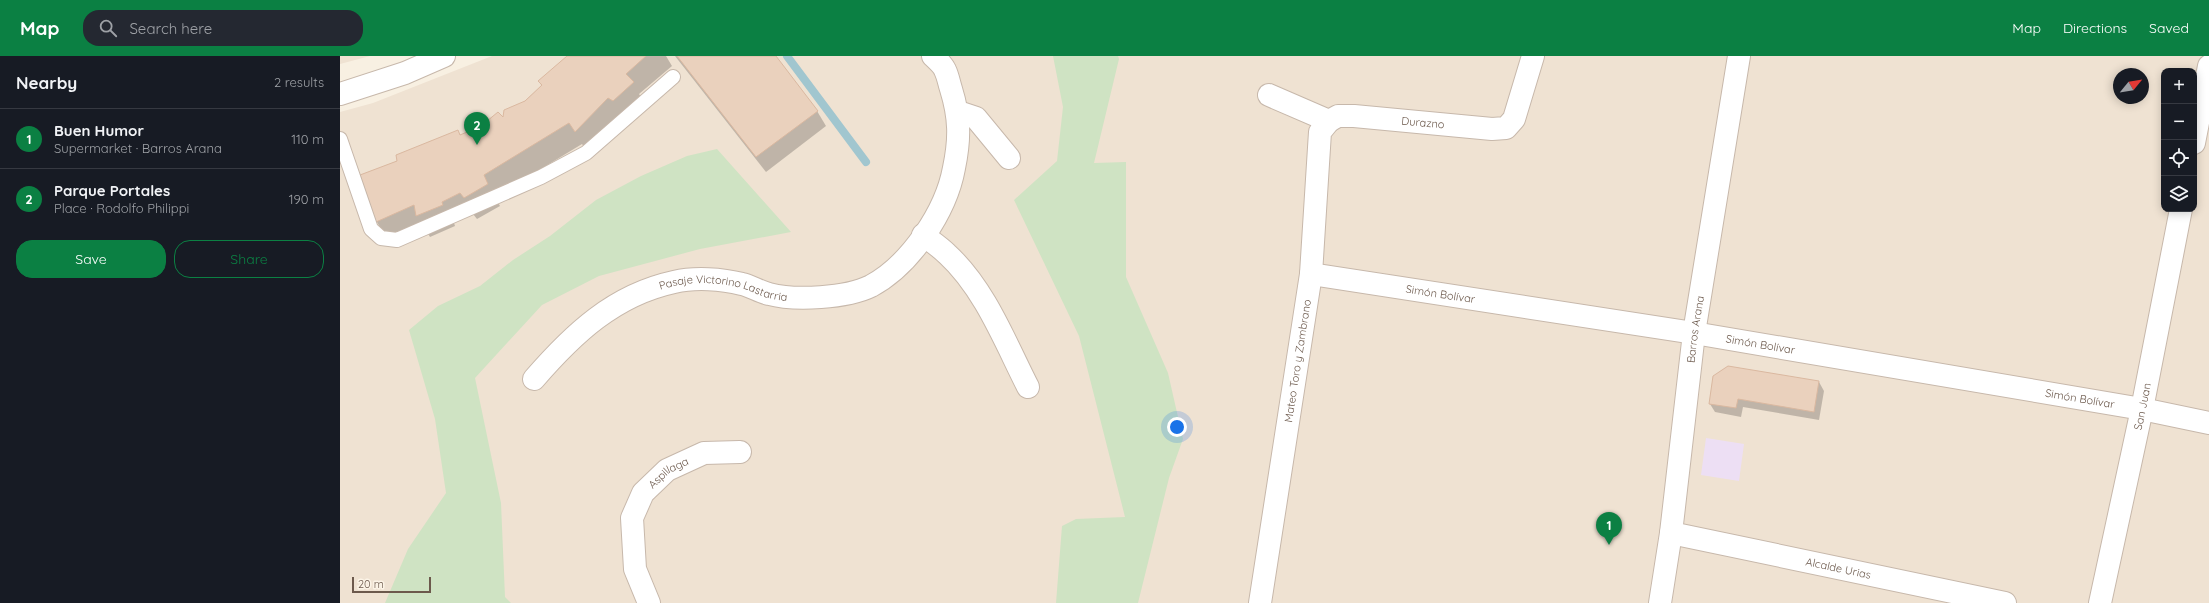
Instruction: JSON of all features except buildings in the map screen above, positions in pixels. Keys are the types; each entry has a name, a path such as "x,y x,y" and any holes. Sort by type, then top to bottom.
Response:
{"street":[{"path":"340,94 405,73 444,56"},
{"name":"Pasaje Victorino Lastarria","path":"534,379 560,349 598,315 640,292 676,281 711,280 742,284 776,295 804,299 835,296 870,287 896,270 939,212 951,186 959,143 958,112 945,70 933,56"},
{"name":"Durazno","path":"1329,121 1338,116 1354,116 1492,129 1506,128 1514,119 1533,56"},
{"name":"Barros Arana","path":"1660,603 1671,533 1694,333 1739,56"},
{"path":"2194,140 2209,66"},
{"path":"1269,95 1329,121"},
{"path":"958,112 976,118 1009,158"},
{"name":"Mateo Toro y Zambrano","path":"1260,603 1311,274 1320,132 1329,121"},
{"name":"San Juan","path":"2100,603 2142,409 2180,212"},
{"path":"923,235 948,254 968,279 984,303 1028,387"},
{"name":"Simón Bolívar","path":"1311,274 1694,333 2142,409 2209,423"},
{"name":"Aspillaga","path":"649,603 635,568 633,539 632,518 643,493 667,470 704,453 740,452"},
{"name":"Alcalde Urias","path":"1671,533 2005,603"}],"lane":[{"path":"340,140 371,229 382,238 397,240 541,177 586,152 673,77"}],"shaded area":[{"path":"340,56 370,56 340,64"},
{"path":"492,56 2209,56 2209,603 340,603 340,112 373,103"},
{"path":"1706,438 1744,444 1739,481 1701,475"}],"green space":[{"path":"1053,56 1118,56 1119,59 1094,163 1126,162 1126,277 1168,373 1183,439 1169,478 1138,603 1056,603 1062,526 1076,519 1125,517 1079,336 1014,200 1057,161 1063,107"},
{"path":"717,149 791,232 700,249 599,276 542,305 475,378 501,503 505,597 511,603 385,603 408,549 446,493 435,419 409,330 438,306 480,286 513,260 550,236 596,200 641,176 687,156"}],"waterway":[{"path":"787,56 866,162"}],"place":[{"name":"Parque Portales","path":"477,145"},
{"name":"Buen Humor","path":"1609,545"}]}
